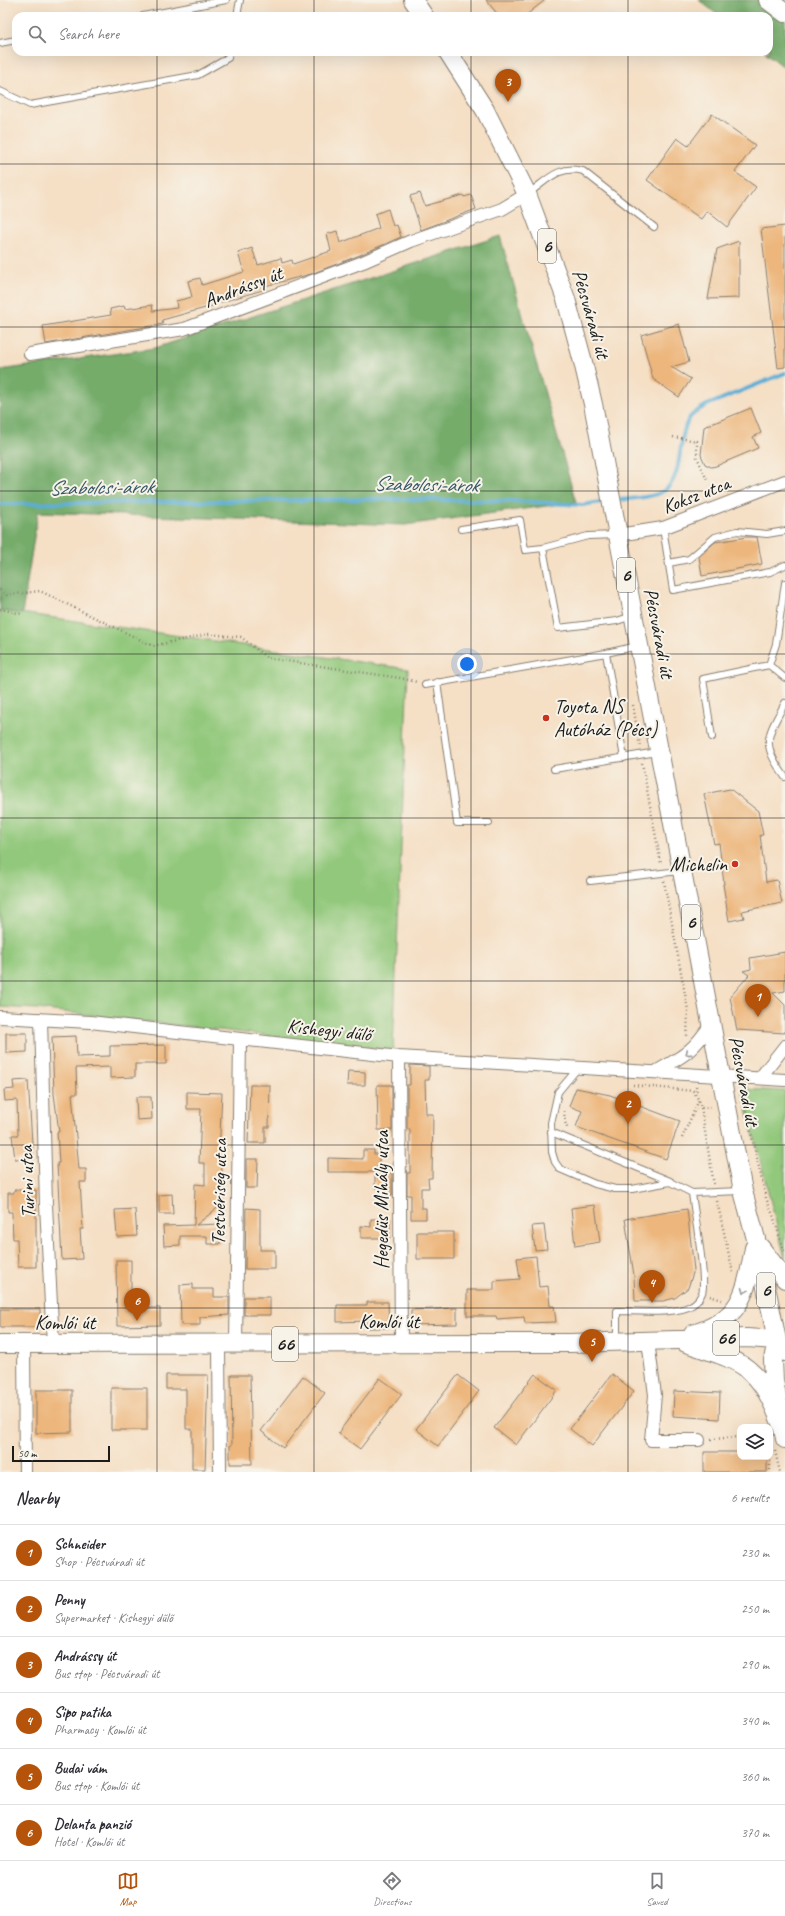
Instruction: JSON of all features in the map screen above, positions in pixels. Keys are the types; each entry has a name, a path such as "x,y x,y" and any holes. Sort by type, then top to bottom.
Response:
{"main road":[{"path":"413,0 421,12"},
{"path":"768,0 785,12"},
{"name":"Pécsváradi út","path":"451,56 485,110 527,194 566,299 593,404 726,1106 743,1191 781,1346"},
{"path":"756,1239 774,1266 785,1279"},
{"path":"674,1339 709,1329 729,1317 740,1301 746,1287 756,1239"},
{"name":"Komlói út","path":"0,1344 617,1342 674,1339 747,1338 781,1346"},
{"path":"674,1339 720,1354 746,1366 765,1387 783,1431"},
{"name":"6","path":"781,1346 773,1360 783,1431"}],"street":[{"name":"Andrássy út","path":"30,354 184,329 362,262 411,241 502,209 527,194"},
{"name":"Koksz utca","path":"618,534 663,528 785,481"},
{"name":"Kishegyi dűlő","path":"0,1017 90,1022 240,1040 399,1056 785,1080"},
{"name":"Turini utca","path":"42,1019 46,1205 53,1344"},
{"path":"656,1071 689,1052 698,1043 711,1024"},
{"name":"Testvériség utca","path":"220,1472 240,1040"},
{"path":"760,1078 785,1046"},
{"name":"Hegedüs Mihály utca","path":"399,1056 401,1343"},
{"path":"648,1341 655,1395 651,1440 698,1440"},
{"path":"24,1344 25,1472"}],"lane":[{"path":"164,12 226,0"},
{"path":"238,12 240,0"},
{"path":"0,44 12,41"},
{"path":"0,91 30,105 198,75 228,58 228,56"},
{"path":"527,194 559,171 573,168 583,171 654,227"},
{"path":"461,529 520,520 525,550 543,548 588,536 618,534"},
{"path":"663,528 673,590 770,572 785,565"},
{"path":"669,563 689,559 715,537 737,531 767,534 785,531"},
{"path":"543,548 558,628 617,621 633,616"},
{"path":"769,665 776,644 785,583"},
{"path":"425,684 639,646"},
{"path":"606,653 624,758"},
{"path":"769,665 785,678"},
{"path":"712,737 703,679 769,665"},
{"path":"437,682 457,823 489,823"},
{"path":"785,703 770,731 768,746 773,760 785,777"},
{"path":"554,769 660,752"},
{"path":"590,881 682,871"},
{"path":"579,1067 558,1092 551,1122 552,1152 555,1162 560,1169 595,1184 615,1188 632,1189 670,1182"},
{"path":"551,1132 670,1182 692,1193 743,1191"},
{"path":"617,1342 617,1311 654,1312 678,1309 691,1306 698,1300 702,1293 701,1268 692,1193"}],"path":[{"path":"673,437 697,442 697,457 707,480"},
{"path":"0,590 7,595 40,591 153,646 209,634 241,637 267,658 400,678 425,684"},
{"path":"0,609 22,614"},
{"path":"632,698 662,873 688,1010 686,1040 684,1046 689,1052"},
{"path":"696,1074 697,1094 715,1192 734,1279"},
{"path":"748,1077 748,1092 744,1103 766,1198 773,1215 785,1255"},
{"path":"629,1084 693,1091 697,1094"},
{"path":"682,1138 699,1100"},
{"path":"700,1108 744,1103"},
{"path":"564,1107 565,1122 572,1141"},
{"path":"698,1440 737,1437"},
{"path":"770,1460 770,1472"}],"green space":[{"path":"699,0 785,0 785,68 770,56 773,56 773,12 714,12"},
{"path":"500,236 576,502 405,525 38,512 22,614 0,610 0,370 155,348"},
{"path":"0,610 408,669 393,1050 37,1009 0,1007"},
{"path":"742,1089 785,1091 785,1258"}],"building":[{"path":"486,0 545,0 530,12 496,12"},
{"path":"712,114 755,145 735,172 756,187 727,227 707,211 701,219 647,180 677,138 688,146"},
{"path":"420,193 425,206 463,195 464,197 471,195 476,209 421,230 410,196"},
{"path":"388,209 393,226 397,225 401,237 360,255 311,274 265,286 266,289 162,320 163,324 46,344 43,326 111,315 110,309 124,306 125,309 152,305 153,311 177,308 176,301 192,297 188,281 200,278 202,285 244,272 238,253 252,248 258,265 281,258 282,263 292,260 293,264 331,251 327,234 337,231 340,243 379,228 375,214"},
{"path":"785,226 785,367 778,368 761,229"},
{"path":"739,241 739,298 708,299 717,249"},
{"path":"679,324 689,362 671,367 691,379 679,397 653,379 641,335"},
{"path":"751,408 761,433 753,437 758,448 716,466 711,467 705,464 701,455 704,427"},
{"path":"757,537 762,564 702,576 699,557 715,542"},
{"path":"730,789 758,811 763,835 760,835 766,882 777,880 782,903 742,911 744,918 729,921 723,884 719,843 714,844 704,794"},
{"path":"785,952 785,991 773,993 785,1005 785,1033 737,1030 730,997 749,975 743,971 751,969 750,958"},
{"path":"6,1033 27,1033 27,1052 6,1053"},
{"path":"76,1036 77,1057 110,1056 110,1046 166,1045 166,1064 135,1064 135,1077 110,1078 110,1067 76,1068 77,1094 72,1094 79,1169 86,1169 86,1182 80,1182 83,1229 80,1229 82,1259 62,1260 57,1163 59,1163 57,1132 59,1132 54,1094 52,1037"},
{"path":"410,1065 429,1066 429,1080 425,1080 426,1114 433,1114 432,1178 428,1178 429,1188 421,1188 421,1208 426,1208 426,1219 411,1219 411,1195 407,1195 407,1173 410,1173 410,1129 407,1129 407,1085 410,1085"},
{"path":"348,1071 365,1072 365,1085 347,1085"},
{"path":"28,1080 33,1158 15,1159 12,1135 18,1135 17,1100 5,1101 4,1090 14,1089 13,1081"},
{"path":"250,1085 270,1085 269,1127 265,1127 265,1143 248,1143"},
{"path":"377,1085 392,1085 392,1130 378,1130"},
{"path":"576,1088 610,1095 680,1121 666,1159 576,1127 582,1111 569,1106"},
{"path":"187,1092 222,1093 219,1155 222,1155 221,1205 196,1225 220,1224 220,1244 207,1244 207,1236 180,1236 180,1245 164,1246 163,1226 194,1225 195,1184 205,1185 205,1163 199,1163 201,1109 187,1109"},
{"path":"136,1097 151,1097 152,1119 137,1120"},
{"path":"363,1150 374,1150 374,1154 379,1154 379,1172 328,1172 328,1158 363,1159"},
{"path":"246,1159 258,1159 257,1188 246,1188"},
{"path":"392,1173 392,1195 382,1195 382,1188 375,1188 375,1174"},
{"path":"14,1190 36,1190 36,1267 18,1267 17,1239 13,1239 12,1212 8,1212 8,1193 14,1193"},
{"path":"172,1194 173,1214 159,1214 159,1195"},
{"path":"595,1205 600,1242 575,1246 571,1208"},
{"path":"246,1208 260,1209 260,1250 275,1250 275,1269 245,1269"},
{"path":"135,1209 137,1236 117,1237 115,1210"},
{"path":"687,1209 694,1270 688,1288 675,1298 663,1301 635,1301 634,1275 625,1219"},
{"path":"371,1219 390,1219 390,1238 361,1238 361,1226 371,1227"},
{"path":"544,1225 547,1249 535,1250 532,1226"},
{"path":"417,1232 454,1232 454,1259 417,1259"},
{"path":"536,1256 539,1287 548,1286 550,1306 554,1306 556,1322 525,1323 524,1317 497,1319 496,1316 467,1316 467,1290 494,1290 494,1281 520,1279 517,1258"},
{"path":"116,1260 131,1260 131,1308 160,1308 160,1325 117,1326"},
{"path":"193,1284 193,1289 214,1289 214,1297 229,1297 229,1315 200,1317 200,1325 181,1325 180,1285"},
{"path":"244,1297 270,1297 270,1315 244,1315"},
{"path":"367,1302 388,1302 389,1328 367,1328 367,1321 337,1322 337,1305 367,1305"},
{"path":"457,1308 457,1324 411,1325 411,1310"},
{"path":"0,1309 40,1309 40,1327 0,1327"},
{"path":"535,1374 557,1390 516,1445 494,1428"},
{"path":"612,1374 634,1391 592,1446 570,1429"},
{"path":"166,1375 208,1375 205,1469 192,1469 192,1429 186,1429 186,1389 166,1389"},
{"path":"231,1375 250,1375 252,1464 230,1464 230,1445 232,1445"},
{"path":"458,1375 479,1391 438,1446 416,1429"},
{"path":"303,1376 325,1393 283,1448 261,1431"},
{"path":"380,1378 402,1394 360,1449 338,1433"},
{"path":"111,1388 147,1388 147,1430 111,1430"},
{"path":"36,1390 72,1390 72,1432 36,1433"},
{"path":"674,1391 720,1393 719,1419 673,1416"},
{"path":"704,1452 737,1452 737,1460 767,1460 767,1472 704,1472"}],"waterway":[{"name":"Szabolcsi-árok","path":"616,500 655,495 661,493 671,484 678,467 685,428 688,420 696,411 785,373"},
{"name":"Szabolcsi-árok","path":"0,504 387,499 513,501 583,505 607,501"}],"place":[{"name":"Andrássy út","path":"508,102"},
{"name":"Toyota NS Autóház (Pécs)","path":"546,718"},
{"name":"Michelin","path":"735,864"},
{"name":"Schneider","path":"758,1017"},
{"name":"Penny","path":"628,1124"},
{"name":"Sipo patika","path":"652,1303"},
{"name":"Delanta panzió","path":"137,1321"},
{"name":"Budai vám","path":"592,1362"}]}
